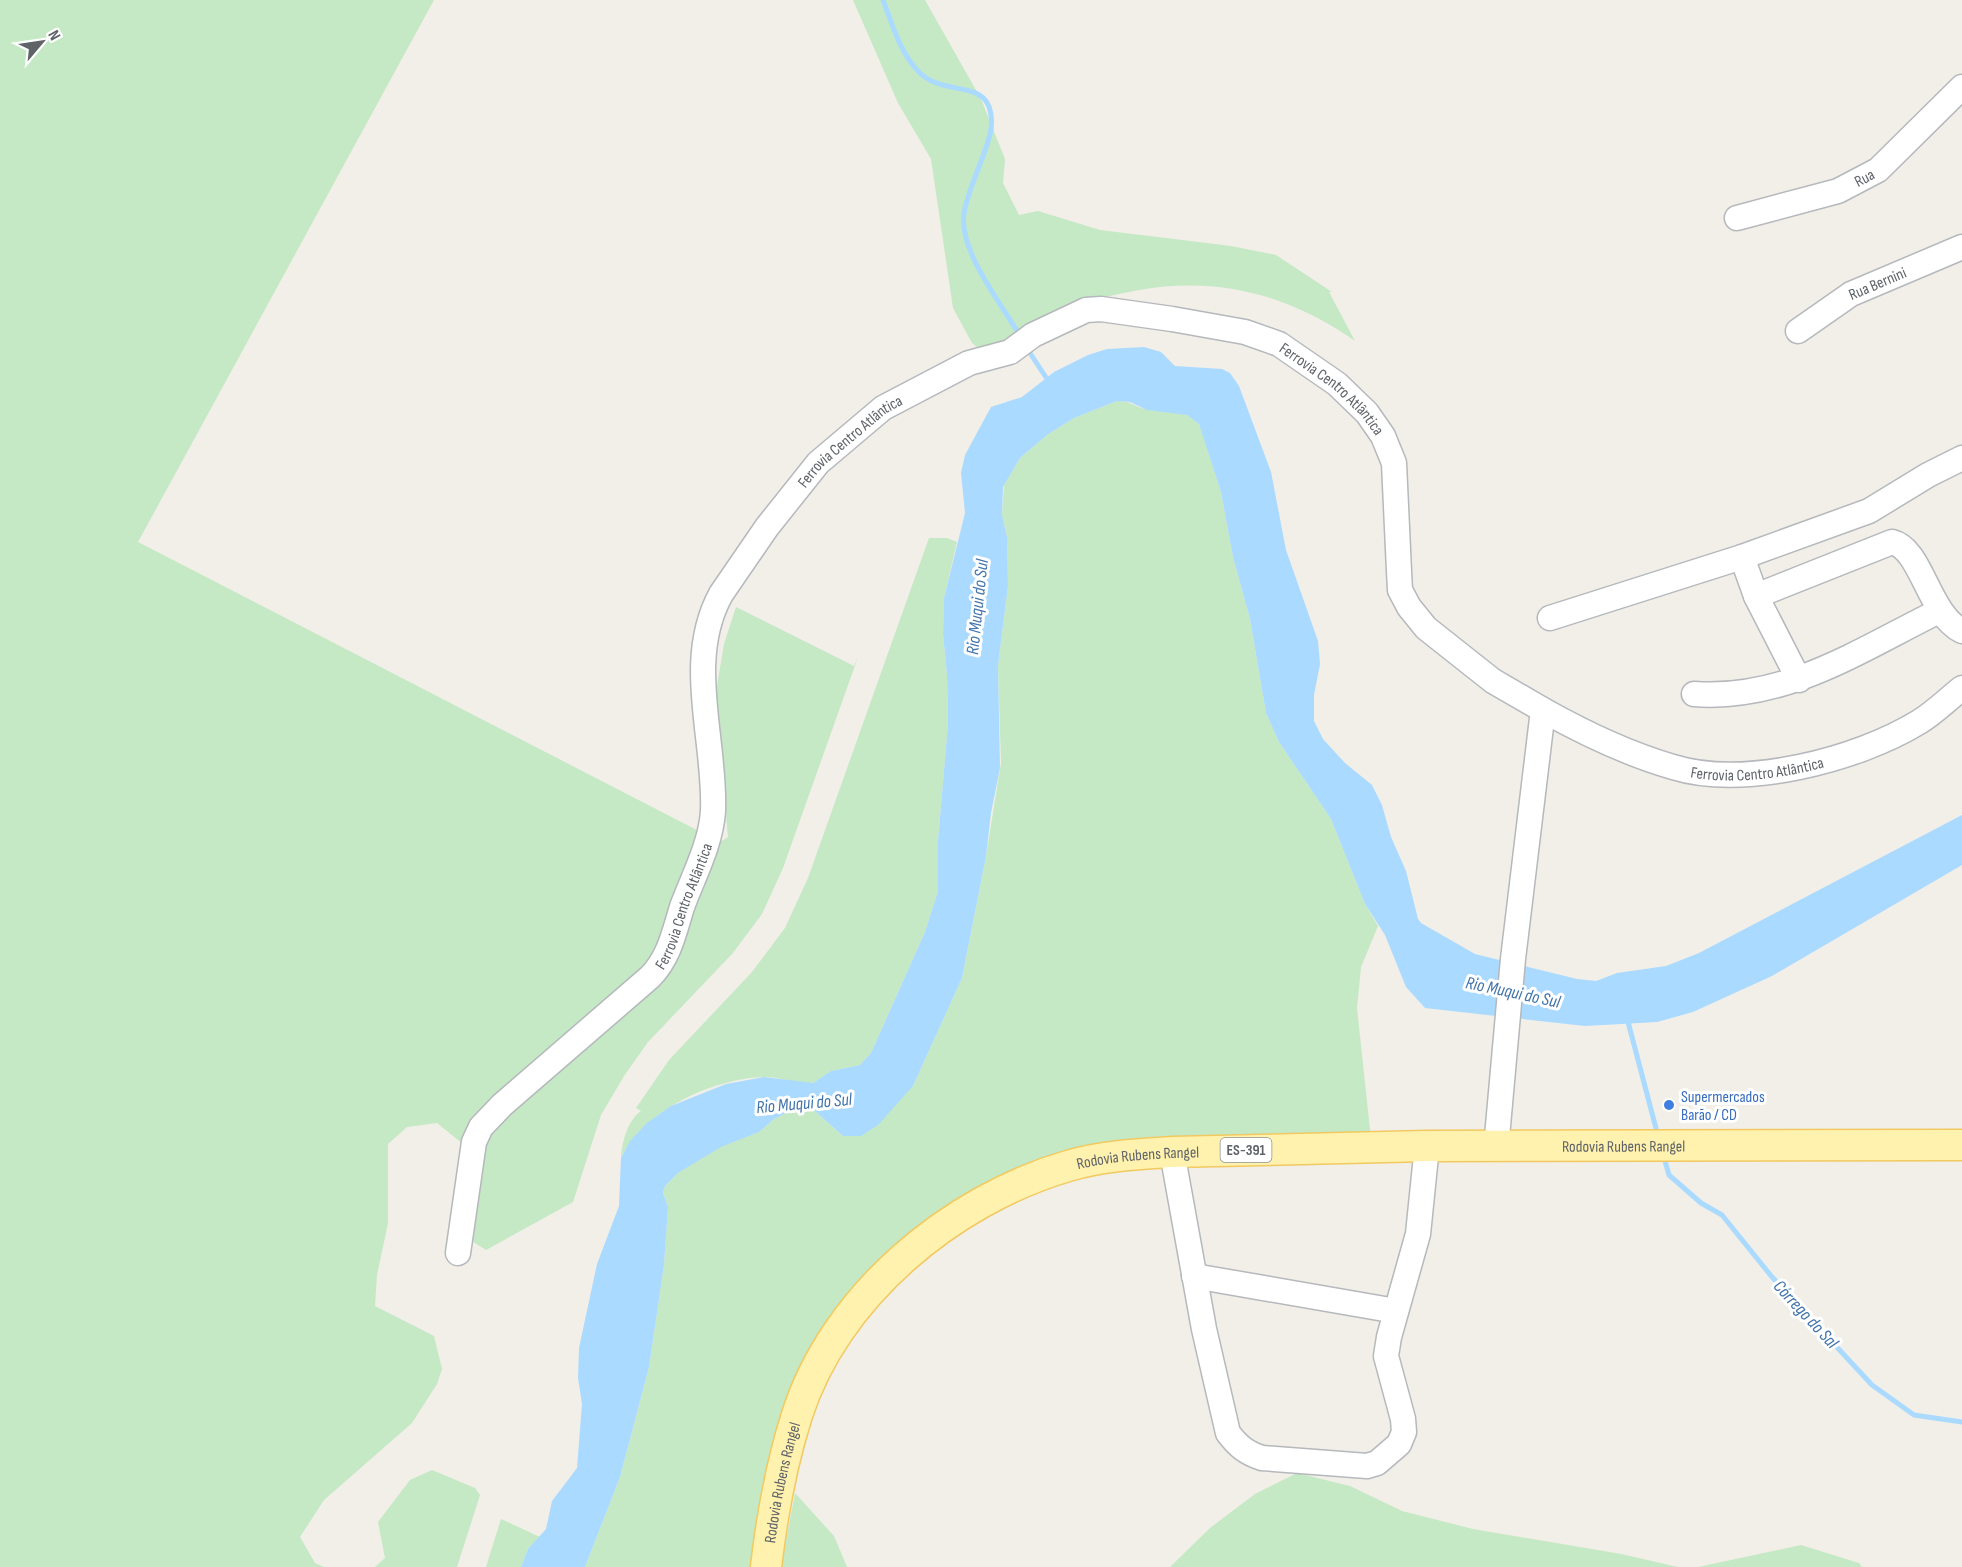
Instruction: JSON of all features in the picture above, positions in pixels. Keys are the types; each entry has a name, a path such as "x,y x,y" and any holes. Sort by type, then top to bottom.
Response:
{"main road":[{"name":"Rodovia Rubens Rangel","path":"766,1567 774,1500 797,1414 822,1359 859,1304 890,1269 944,1225 1022,1182 1070,1165 1134,1155 1172,1152 1427,1146 1496,1148 1962,1145"}],"street":[{"name":"Rua","path":"1737,218 1838,191 1878,170 1962,87"},
{"name":"Rua Bernini","path":"1798,331 1851,294 1962,247"},
{"name":"Ferrovia Centro Atlântica","path":"458,1253 474,1142 481,1127 502,1105 650,977 667,953 711,827 712,770 702,672 715,606 721,594 767,527 828,453 883,408 969,363 1010,352 1033,335 1092,309 1172,319 1245,332 1279,344 1337,384 1367,413 1383,436 1394,463 1400,581 1409,607 1426,628 1493,681 1585,734 1674,768 1733,777 1783,770 1851,753 1889,739 1921,721 1962,688"},
{"path":"1550,618 1742,557 1869,511 1928,475 1962,458"},
{"path":"1756,596 1892,542 1902,544 1910,554 1939,611 1954,627 1962,631"},
{"path":"1742,557 1756,596 1799,680"},
{"path":"1694,694 1720,696 1748,693 1799,680 1939,611"},
{"path":"1496,1148 1512,959 1543,710"},
{"path":"1172,1152 1194,1276 1222,1416 1228,1433 1238,1446 1249,1454 1262,1458 1367,1466 1377,1463 1399,1444 1404,1432 1403,1419 1386,1356 1418,1234 1427,1146"},
{"path":"1194,1276 1396,1311"}],"green space":[{"path":"0,0 434,0 138,542 720,842 728,837 715,698 724,644 736,607 854,666 858,657 783,868 762,914 732,954 648,1042 624,1076 601,1115 573,1202 486,1250 462,1235 463,1144 437,1123 407,1127 388,1144 388,1223 377,1275 375,1306 434,1336 442,1369 437,1384 412,1423 324,1500 300,1537 315,1563 324,1567 0,1567"},
{"path":"853,0 925,0 981,99 1005,159 1003,183 1019,215 1038,211 1100,230 1231,246 1276,255 1332,292 1329,292 1355,341 1305,312 1252,293 1225,288 1168,286 1100,299 1055,321 991,359 972,343 953,308 931,159 898,103"},
{"path":"1117,401 1128,402 1141,408 1189,416 1200,426 1221,492 1233,557 1250,619 1266,713 1279,742 1331,819 1365,904 1378,926 1361,967 1357,1008 1371,1139 1133,1141 864,1279 754,1567 585,1567 620,1477 649,1367 664,1265 668,1207 663,1193 665,1186 678,1173 720,1147 759,1132 774,1119 806,1103 843,1136 872,1129 913,1086 962,978 986,856 1001,763 998,665 1008,586 1007,537 1002,515 1004,485 1020,458 1047,435 1074,418"},
{"path":"929,538 947,538 957,542 944,598 943,634 948,724 938,841 938,891 925,932 871,1053 860,1065 831,1071 813,1083 763,1077 743,1079 701,1091 662,1112 632,1141 621,1158 629,1126 641,1111 636,1108 669,1060 752,972 785,928 808,878"},
{"path":"432,1470 475,1488 480,1495 457,1567 375,1567 385,1558 378,1522 410,1480"},
{"path":"1297,1473 1350,1486 1402,1511 1473,1529 1621,1554 1678,1567 1170,1567 1210,1528 1255,1494"},
{"path":"795,1493 834,1536 847,1567 781,1567"},
{"path":"501,1519 540,1537 528,1549 521,1567 486,1567"},
{"path":"1801,1545 1859,1563 1862,1567 1698,1567"}],"water":[{"name":"Rio Muqui do Sul","path":"1144,347 1161,352 1175,366 1222,369 1230,373 1239,386 1271,472 1286,550 1318,641 1320,664 1314,695 1314,721 1323,739 1345,763 1372,785 1382,805 1391,837 1406,871 1421,923 1475,954 1577,979 1596,981 1617,973 1666,966 1699,953 1962,815 1962,865 1772,976 1693,1012 1657,1022 1585,1026 1425,1008 1406,987 1385,935 1365,904 1331,819 1279,742 1266,713 1250,619 1233,557 1221,492 1199,424 1187,415 1147,410 1130,402 1117,401 1074,418 1047,435 1020,458 1003,487 1002,515 1007,537 1008,586 998,665 1000,768 991,813 986,856 962,978 913,1086 878,1125 861,1136 843,1136 806,1103 774,1119 759,1132 721,1147 678,1173 665,1186 663,1193 668,1207 664,1265 649,1367 620,1477 585,1567 521,1567 528,1549 546,1529 552,1501 577,1468 582,1404 578,1378 579,1348 597,1264 619,1206 621,1158 630,1141 647,1123 671,1106 726,1084 764,1077 813,1083 831,1071 860,1065 871,1053 925,932 938,891 938,841 948,724 943,634 944,598 965,513 961,473 965,455 991,407 1022,397 1054,372 1088,355 1107,349"}],"waterway":[{"path":"883,0 902,49 921,74 945,86 979,95 987,102 991,113 991,130 966,203 964,228 974,260 1020,336"},
{"path":"1026,347 1049,382"},
{"path":"1627,1018 1658,1136"},
{"name":"Córrego do Sal","path":"1663,1154 1669,1175 1701,1203 1722,1215 1772,1277 1872,1385 1914,1415 1962,1422"}],"place":[{"name":"Supermercados Barão / CD","path":"1669,1105"}]}
